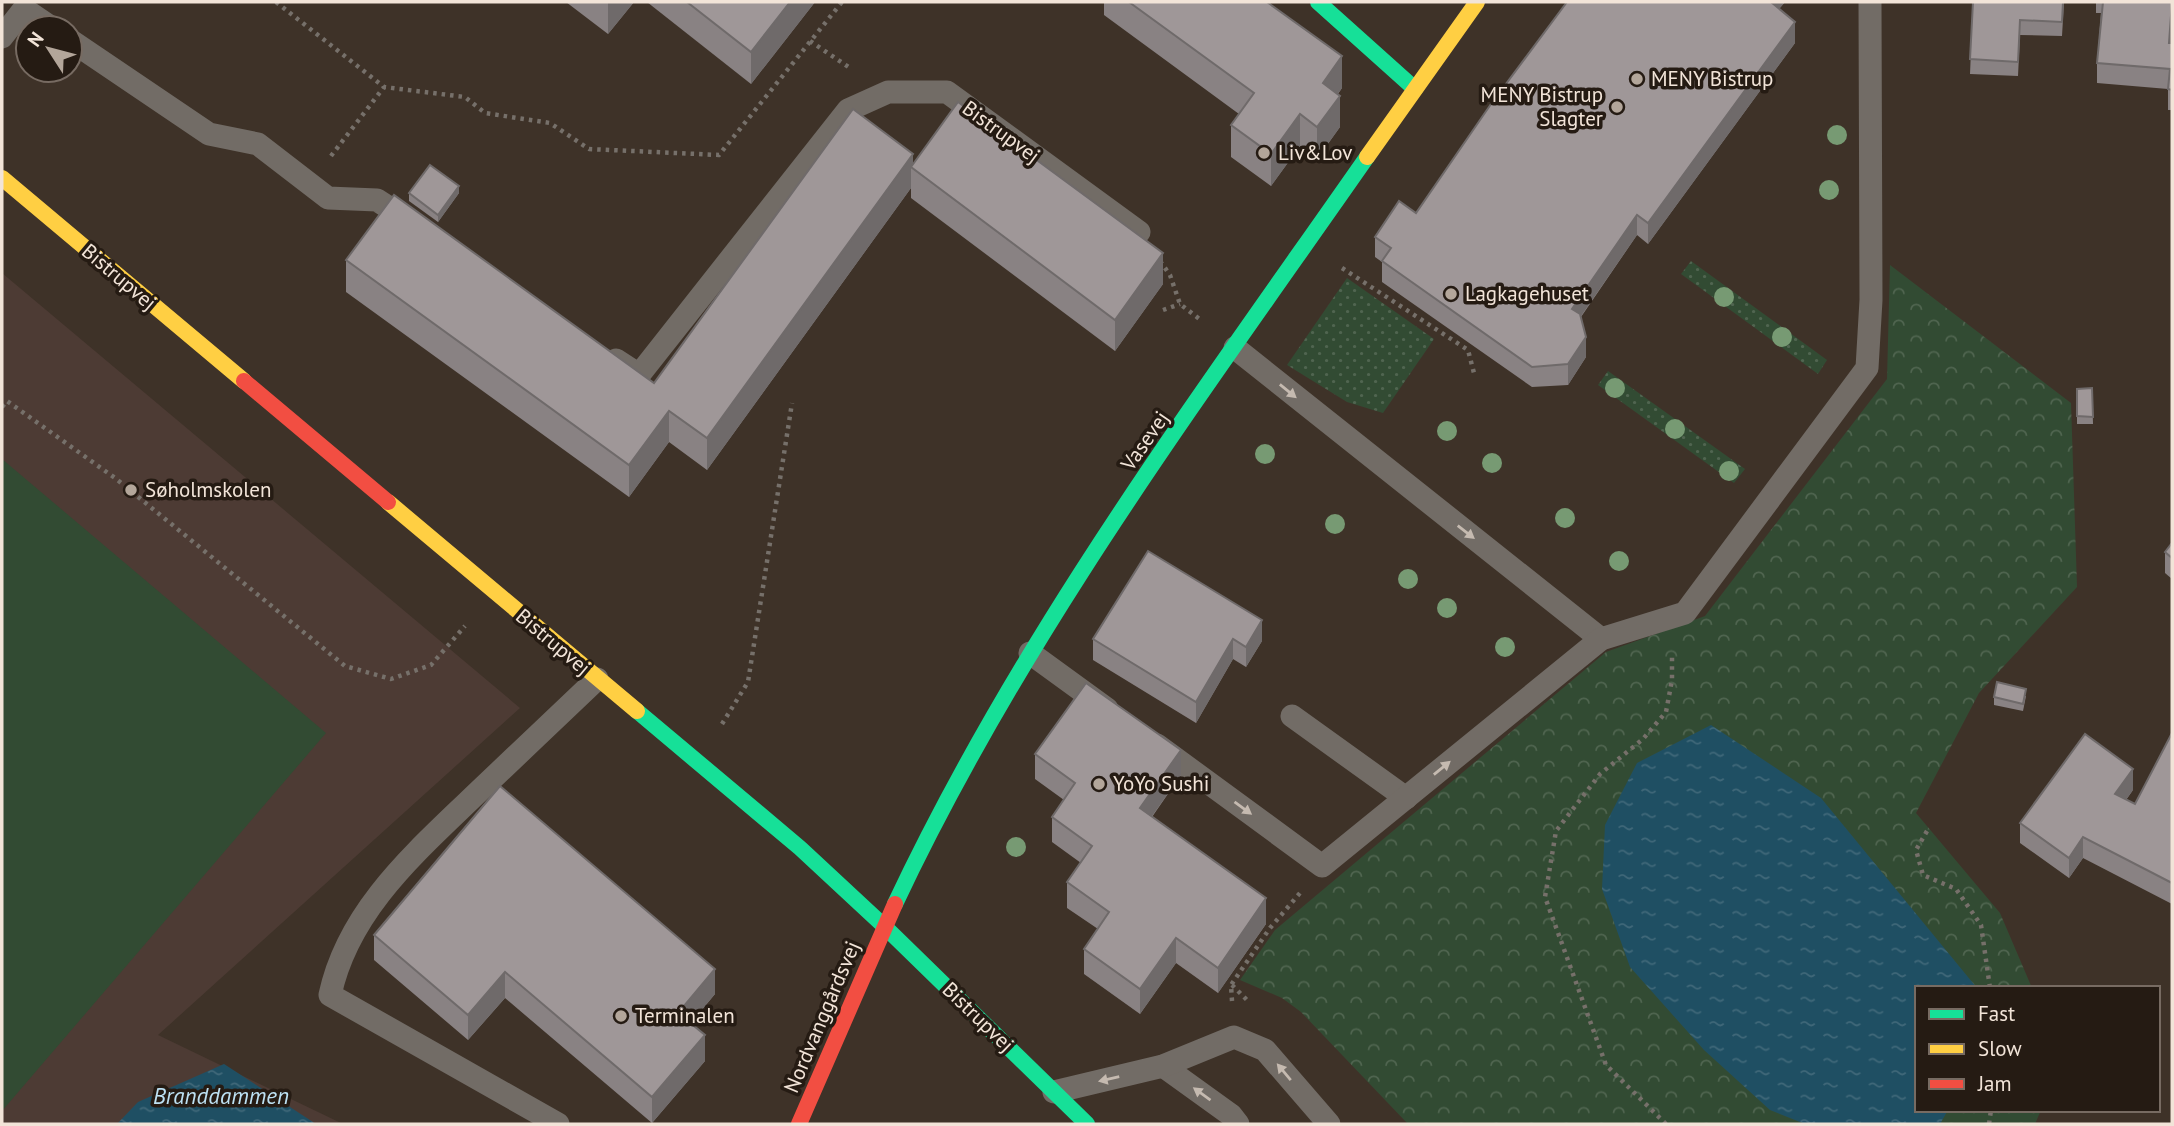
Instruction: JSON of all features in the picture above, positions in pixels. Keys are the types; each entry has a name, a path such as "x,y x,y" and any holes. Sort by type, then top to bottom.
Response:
{"street":[{"path":"1318,2 1415,89"},
{"name":"Vasevej","path":"885,927 975,745 1097,547 1477,2"},
{"name":"Bistrupvej","path":"2,178 800,848 1087,1124"},
{"name":"Nordvanggårdsvej","path":"799,1124 844,1014 885,927"}],"lane":[{"path":"1142,734 1322,866 1601,639 1685,613 1867,368 1871,299 1870,2"},
{"path":"2,37 20,5"},
{"path":"84,49 209,134 258,144 328,198 377,200 434,238"},
{"name":"Bistrupvej","path":"594,345 639,375 848,110 888,92 947,92 1139,232"},
{"path":"1235,348 1601,639"},
{"path":"1030,653 1120,718"},
{"path":"558,1124 330,995 335,971 361,918 403,865 597,679"},
{"path":"1292,716 1406,798"},
{"path":"1054,1092 1163,1066 1234,1037 1265,1049 1329,1124"},
{"path":"1163,1066 1231,1115 1238,1124"}],"path":[{"path":"276,2 384,87 465,97 485,113 550,122 589,149 719,155 841,2"},
{"path":"310,184 384,87"},
{"path":"1307,245 1468,350 1475,376"},
{"path":"1163,310 1180,304 1170,275"},
{"path":"2,397 115,478 345,666 391,679 431,665 494,593"},
{"path":"2,407 7,401"},
{"path":"698,763 748,682 792,403"},
{"path":"1666,1124 1606,1065 1545,897 1556,831 1600,774 1643,739 1666,712 1672,680 1672,647"},
{"path":"1927,831 1916,850 1923,875 1956,890 1981,925 1990,986"},
{"path":"1231,985 1270,928"}],"shaded area":[{"name":"Søholmskolen","path":"2,273 520,708 158,1035 343,1124 2,1124"}],"green space":[{"path":"1691,261 1827,360 1818,374 1681,274"},
{"path":"1890,265 2071,403 2077,587 1979,693 1916,813 2000,913 2031,986 1915,986 1915,1112 2040,1112 2035,1124 1408,1124 1301,1012 1282,998 1240,980 1275,930 1606,652 1705,616 1887,379"},
{"path":"1347,278 1434,339 1383,413 1347,402 1287,365"},
{"path":"1608,371 1745,469 1734,483 1598,385"},
{"path":"2,459 326,733 2,1111"}],"water":[{"path":"1711,725 1821,798 1975,986 1915,986 1915,1112 1947,1112 1940,1124 1805,1124 1770,1110 1704,1050 1630,967 1602,889 1605,825 1637,763"},
{"name":"Branddammen","path":"224,1064 316,1124 117,1124 138,1102"}],"building":[{"path":"687,2 790,2 751,52"},
{"path":"1129,2 1267,2 1342,56 1323,83 1340,96 1317,127 1300,114 1271,154 1231,125 1254,93"},
{"path":"1567,2 1771,2 1795,22 1648,223 1637,215 1572,309 1580,314 1586,337 1568,364 1532,367 1382,261 1391,248 1375,237 1399,201 1416,213 1491,104"},
{"path":"1973,2 2063,2 2062,22 2020,20 2018,62 1970,59"},
{"path":"2103,2 2172,2 2169,43 2172,43 2172,90 2168,89 2170,69 2097,63"},
{"path":"958,102 1163,253 1115,320 911,167"},
{"path":"853,109 913,154 707,438 669,411 629,465 346,260 394,195 654,383"},
{"path":"430,165 459,186 438,215 409,193"},
{"path":"2092,388 2093,417 2077,416 2077,389"},
{"path":"2172,543 2172,558 2165,552"},
{"path":"1148,551 1262,620 1246,647 1233,639 1196,702 1093,639"},
{"path":"1997,682 2026,689 2023,704 1994,697"},
{"path":"1086,683 1181,750 1140,808 1266,898 1218,968 1176,938 1140,989 1084,949 1109,912 1067,882 1092,846 1052,817 1075,783 1035,754"},
{"path":"2172,733 2172,883 2083,837 2069,858 2020,823 2085,734 2133,769 2115,794 2135,804"},
{"path":"500,786 715,969 678,1013 705,1035 652,1097 505,972 468,1015 374,935"}],"traffic: fast":[{"path":"1318,2 1415,89"},
{"path":"895,904 998,708 1055,614 1177,429 1367,157"},
{"path":"637,711 800,848 1087,1124"}],"traffic: slow":[{"path":"1367,157 1477,2"},
{"path":"2,178 244,381"},
{"path":"388,502 637,711"}],"traffic: jam":[{"path":"244,381 388,502"},
{"path":"799,1124 895,904"}],"place":[{"name":"MENY Bistrup","path":"1637,79"},
{"name":"MENY Bistrup Slagter","path":"1617,107"},
{"name":"Liv&Lov","path":"1264,153"},
{"name":"Lagkagehuset","path":"1451,294"},
{"name":"Søholmskolen","path":"131,490"},
{"name":"YoYo Sushi","path":"1099,784"},
{"name":"Terminalen","path":"621,1016"}]}
